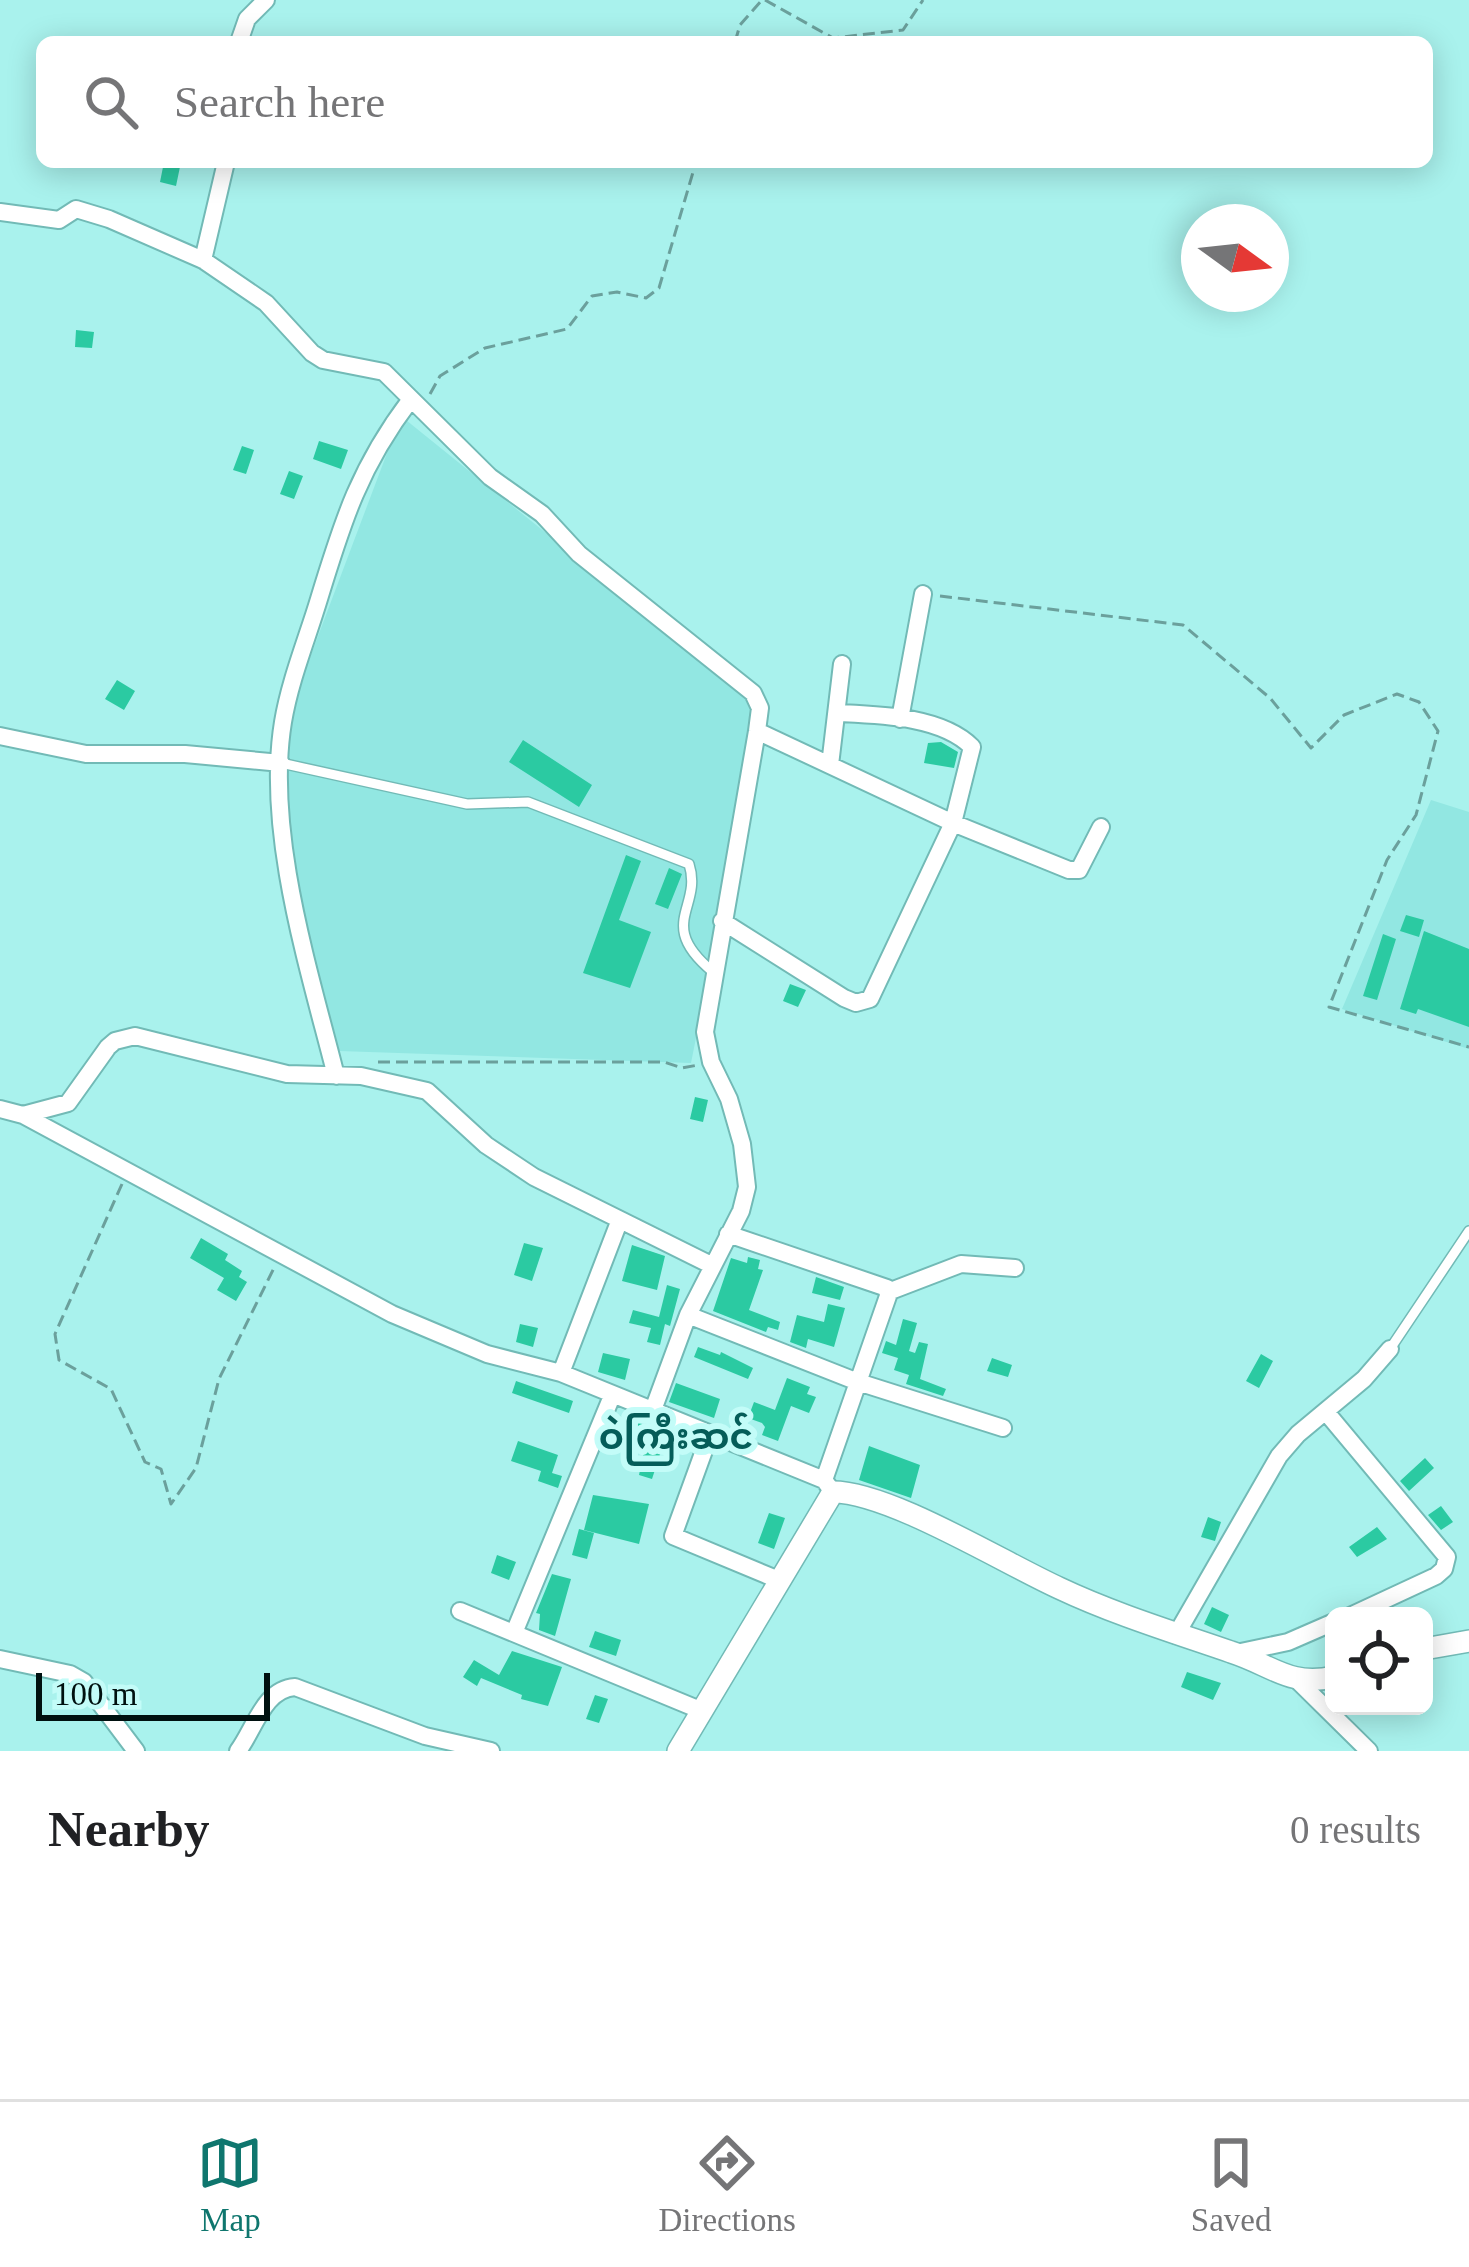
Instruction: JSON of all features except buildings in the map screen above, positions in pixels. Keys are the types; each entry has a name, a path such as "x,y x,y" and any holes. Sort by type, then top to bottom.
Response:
{"street":[{"path":"241,36 247,19 266,0"},
{"path":"203,260 225,168"},
{"path":"0,212 59,220 76,209 109,218 203,260 266,303 323,360 385,372 490,477 542,514 579,554 753,693 760,708 757,731 705,1032 711,1062 730,1099 742,1144 746,1187 741,1211 688,1315 653,1410"},
{"path":"336,1076 292,900 280,763 289,694 337,537 369,459 415,405"},
{"path":"900,719 922,594"},
{"path":"830,765 842,664"},
{"path":"722,921 844,998 862,1003 870,999 953,823 972,746 961,735 900,719 837,713"},
{"path":"757,731 953,823 1076,872 1101,827"},
{"path":"0,736 86,754 185,754 280,763"},
{"path":"23,1115 68,1103 108,1047 135,1036 287,1074 361,1076 427,1091 508,1160 620,1222 711,1265"},
{"path":"0,1109 23,1115 437,1334 488,1354 561,1373 829,1486 873,1497 1064,1591 1235,1653 1299,1682 1368,1751"},
{"path":"561,1373 620,1222"},
{"path":"728,1234 881,1283 888,1292"},
{"path":"888,1292 944,1267 1016,1268"},
{"path":"678,1751 781,1581 829,1486 888,1292"},
{"path":"688,1315 858,1382 1003,1428"},
{"path":"1177,1635 1280,1456 1390,1349"},
{"path":"514,1633 612,1396"},
{"path":"1326,1412 1447,1562 1436,1576 1369,1607"},
{"path":"710,1434 673,1536 781,1581"},
{"path":"460,1611 700,1710"},
{"path":"1235,1653 1276,1646 1325,1626"},
{"path":"1433,1647 1469,1641"},
{"path":"0,1659 70,1673 84,1682 136,1751"},
{"path":"1299,1682 1325,1678"},
{"path":"238,1751 272,1694 295,1687 425,1736 491,1751"}],"lane":[{"path":"280,763 467,804 528,802 689,864 692,879 682,920 686,937 693,955 715,973"},
{"path":"1390,1349 1469,1231"}],"path":[{"path":"737,36 740,25 763,0 829,36"},
{"path":"850,36 903,30 923,0"},
{"path":"415,405 440,376 485,348 567,328 592,296 617,292 646,298 659,288 695,168"},
{"path":"922,594 1183,625 1270,698 1311,748 1344,715 1397,694 1419,702 1438,731 1416,815 1387,860 1329,1007 1469,1047"},
{"path":"336,1076 361,1062 664,1062 682,1068 711,1062"},
{"path":"128,1172 56,1334 59,1360 111,1389 145,1462 161,1469 171,1504 196,1468 219,1379 281,1255"}],"shaded area":[{"path":"401,416 753,700 718,928 691,1063 339,1051 290,872 286,721"},
{"path":"1431,800 1469,812 1469,1049 1342,1009"}],"district":[{"name":"ဝဲကြီးဆင်","path":"676,1436"}]}
